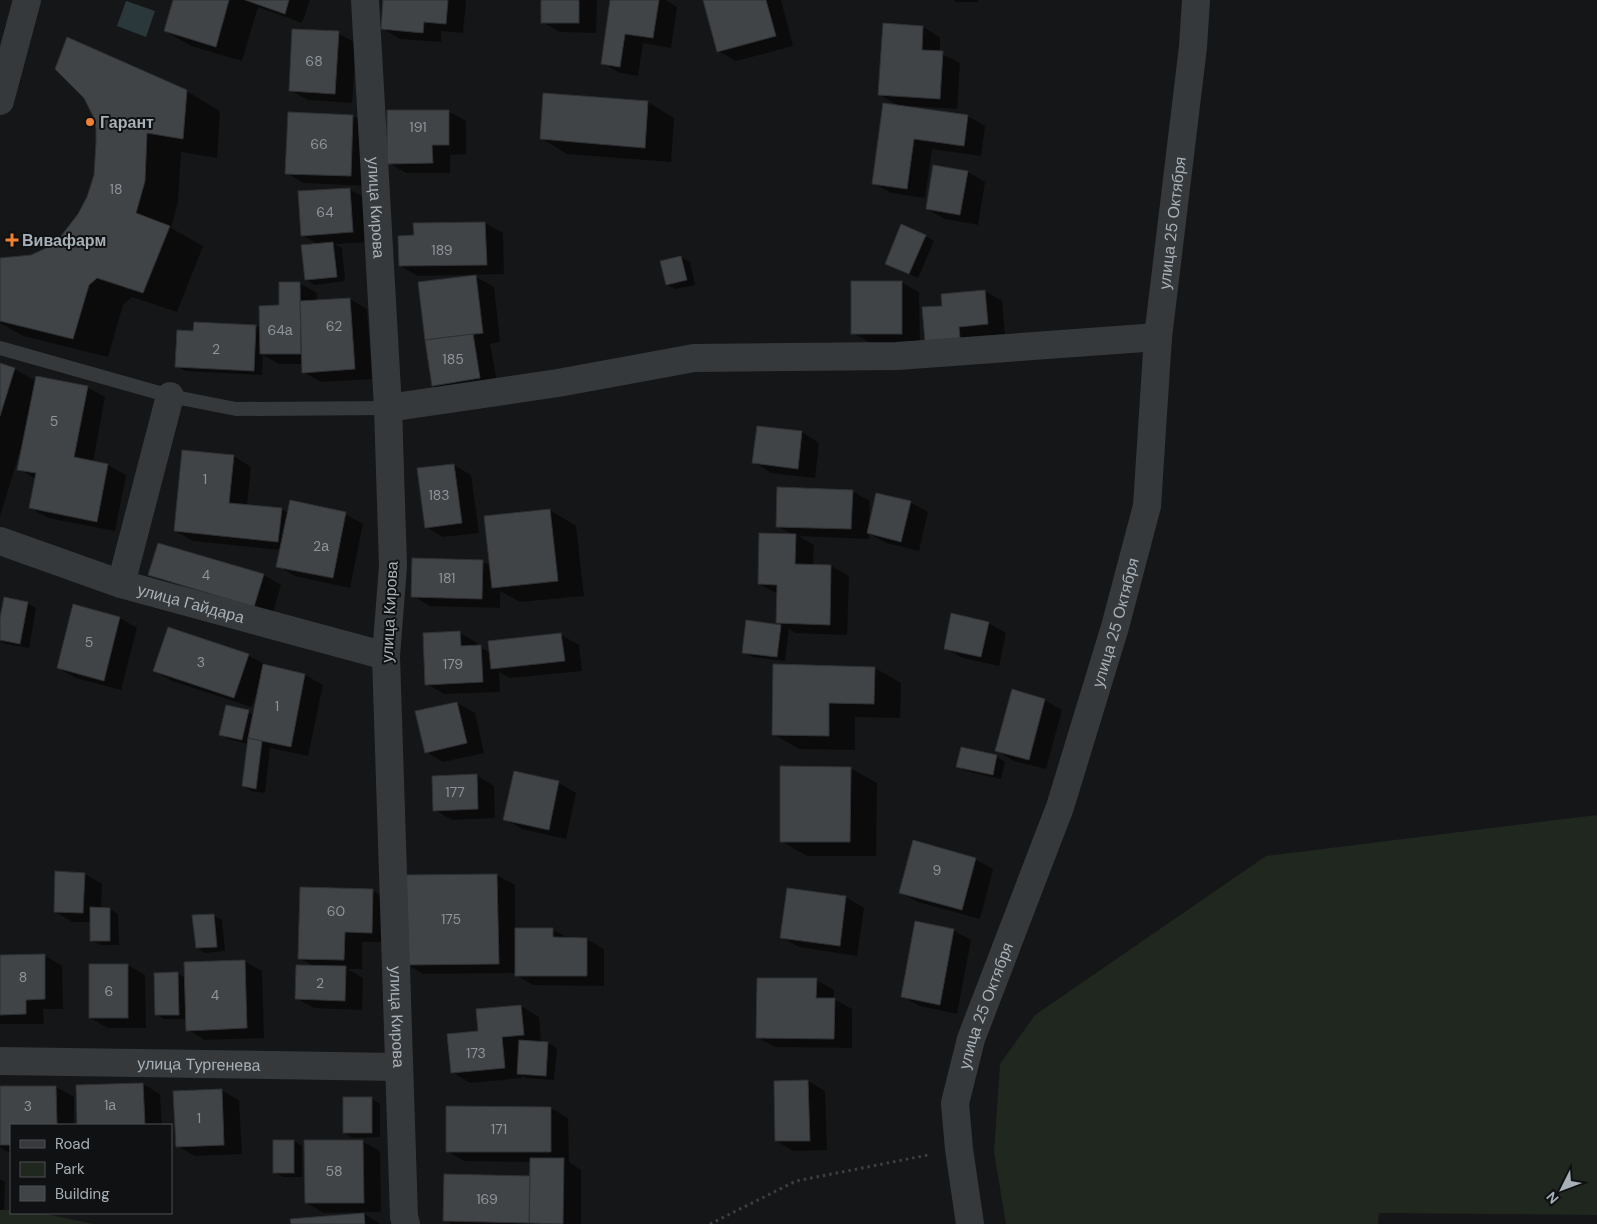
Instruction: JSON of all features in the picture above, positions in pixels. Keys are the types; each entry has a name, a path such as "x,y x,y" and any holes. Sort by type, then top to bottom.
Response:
{"street":[{"path":"0,101 27,0"},
{"name":"улица Кирова","path":"365,0 388,408 393,566 386,656 398,1067 404,1217 406,1224"},
{"name":"улица 25 Октября","path":"970,1224 958,1149 955,1103 971,1039 1060,807 1115,627 1147,506 1158,337 1193,47 1196,0"},
{"path":"388,408 558,383 694,358 897,356 1158,337"},
{"path":"121,584 170,396"},
{"name":"улица Гайдара","path":"0,541 121,584 386,656"},
{"name":"улица Тургенева","path":"0,1061 398,1067"}],"lane":[{"path":"0,348 170,396 236,409 388,408"}],"path":[{"path":"710,1224 796,1181 958,1149"}],"green space":[{"path":"1597,815 1597,1215 1379,1213 1378,1224 1006,1224 994,1152 1000,1064 1035,1015 1266,856"},
{"path":"0,1210 10,1210 10,1214 47,1214 93,1224 0,1224"}],"shaded area":[{"path":"126,1 155,11 146,37 117,26"}],"building":[{"path":"173,0 229,0 216,47 164,31"},
{"path":"245,0 289,0 285,14"},
{"path":"383,0 448,0 446,24 424,22 423,33 381,29"},
{"path":"541,0 579,0 579,23 541,23"},
{"path":"610,0 659,0 653,38 625,34 620,67 601,64"},
{"path":"703,0 766,0 776,36 717,52"},
{"path":"883,23 923,26 922,50 943,51 940,99 878,95"},
{"path":"292,29 339,31 335,94 289,91"},
{"path":"67,37 187,90 183,139 147,133 145,181 136,213 170,226 143,293 97,278 89,285 73,339 0,321 0,258 31,255 55,244 78,214 87,197 94,175 96,128 94,118 84,98 55,69"},
{"path":"543,93 648,101 645,148 540,139"},
{"path":"883,103 968,115 964,146 914,139 907,189 872,184"},
{"path":"387,110 449,110 449,145 432,145 433,163 387,164"},
{"path":"288,112 353,115 351,176 285,174"},
{"path":"933,165 968,171 960,215 926,209"},
{"path":"350,188 353,232 301,236 298,191"},
{"path":"485,222 487,265 399,266 398,236 414,235 413,223"},
{"path":"901,224 926,235 909,274 885,264"},
{"path":"333,242 337,277 305,280 301,245"},
{"path":"681,256 687,280 666,285 660,261"},
{"path":"476,275 483,333 425,340 418,282"},
{"path":"851,281 902,281 902,334 851,334"},
{"path":"279,282 300,282 301,354 260,354 259,306 279,305"},
{"path":"985,290 988,324 959,327 960,338 925,341 922,307 942,306 941,294"},
{"path":"350,298 355,369 302,373 300,301"},
{"path":"194,322 256,325 254,371 175,367 177,330 193,331"},
{"path":"473,334 480,378 432,386 425,340"},
{"path":"0,363 15,368 0,416"},
{"path":"36,376 88,386 74,457 108,464 97,522 29,508 36,473 17,470"},
{"path":"757,426 802,431 798,469 752,463"},
{"path":"182,450 234,455 229,503 282,508 278,542 174,531"},
{"path":"454,464 462,523 425,528 417,468"},
{"path":"777,487 853,490 851,529 776,527"},
{"path":"876,493 911,501 901,542 867,533"},
{"path":"290,500 346,512 333,578 276,567"},
{"path":"550,509 558,581 492,588 484,516"},
{"path":"759,533 796,534 795,564 831,565 830,625 776,623 777,585 758,584"},
{"path":"158,543 264,574 254,607 148,575"},
{"path":"412,558 483,560 482,599 411,597"},
{"path":"4,597 28,602 20,644 0,640 0,618"},
{"path":"73,604 120,617 104,681 57,668"},
{"path":"951,613 989,622 981,657 944,649"},
{"path":"746,620 781,625 777,657 742,653"},
{"path":"168,627 249,654 234,698 153,671"},
{"path":"460,631 461,646 481,645 483,682 425,685 423,633"},
{"path":"561,633 565,661 491,669 488,641"},
{"path":"263,664 305,674 291,747 248,738"},
{"path":"773,664 875,667 874,704 829,703 829,736 772,735"},
{"path":"1012,689 1045,699 1029,760 995,751"},
{"path":"457,702 467,743 425,753 415,711"},
{"path":"226,705 249,710 242,740 219,735"},
{"path":"248,738 262,741 256,789 242,786"},
{"path":"961,747 997,755 993,775 956,767"},
{"path":"780,766 851,767 850,842 780,842"},
{"path":"514,771 559,781 549,830 503,820"},
{"path":"477,774 478,809 433,811 432,776"},
{"path":"913,840 976,858 962,910 899,893"},
{"path":"55,871 85,873 83,913 54,912"},
{"path":"497,874 499,964 405,965 403,875"},
{"path":"300,887 373,889 372,933 345,932 344,960 298,959"},
{"path":"787,888 846,896 840,946 780,938"},
{"path":"90,907 110,908 110,941 90,941"},
{"path":"214,914 217,947 196,948 192,915"},
{"path":"915,921 954,929 940,1005 901,997"},
{"path":"515,928 553,928 553,937 587,938 587,976 515,976"},
{"path":"45,954 45,999 26,1000 26,1014 0,1015 0,955"},
{"path":"245,960 247,1028 186,1031 184,962"},
{"path":"89,964 128,964 128,1018 89,1018"},
{"path":"296,965 346,966 345,1001 295,999"},
{"path":"178,972 179,1015 155,1015 154,973"},
{"path":"757,978 817,978 816,998 835,998 834,1039 756,1038"},
{"path":"521,1005 524,1035 502,1037 505,1068 451,1073 447,1034 478,1031 476,1009"},
{"path":"519,1040 548,1042 546,1076 517,1074"},
{"path":"808,1080 810,1141 775,1141 774,1081"},
{"path":"143,1083 145,1124 77,1124 76,1085"},
{"path":"0,1086 56,1086 57,1124 10,1124 10,1145 0,1145"},
{"path":"222,1089 224,1145 176,1147 173,1091"},
{"path":"343,1097 372,1097 372,1133 343,1133"},
{"path":"446,1106 551,1107 551,1152 446,1152"},
{"path":"273,1140 294,1140 294,1173 273,1173"},
{"path":"304,1140 363,1140 364,1203 305,1203"},
{"path":"530,1158 564,1158 563,1224 529,1223"},
{"path":"444,1174 530,1176 529,1223 443,1221"},
{"path":"364,1213 365,1224 291,1224 290,1219"}],"place":[{"name":"Гарант","path":"90,122"},
{"name":"Вивафарм","path":"12,240"}]}
